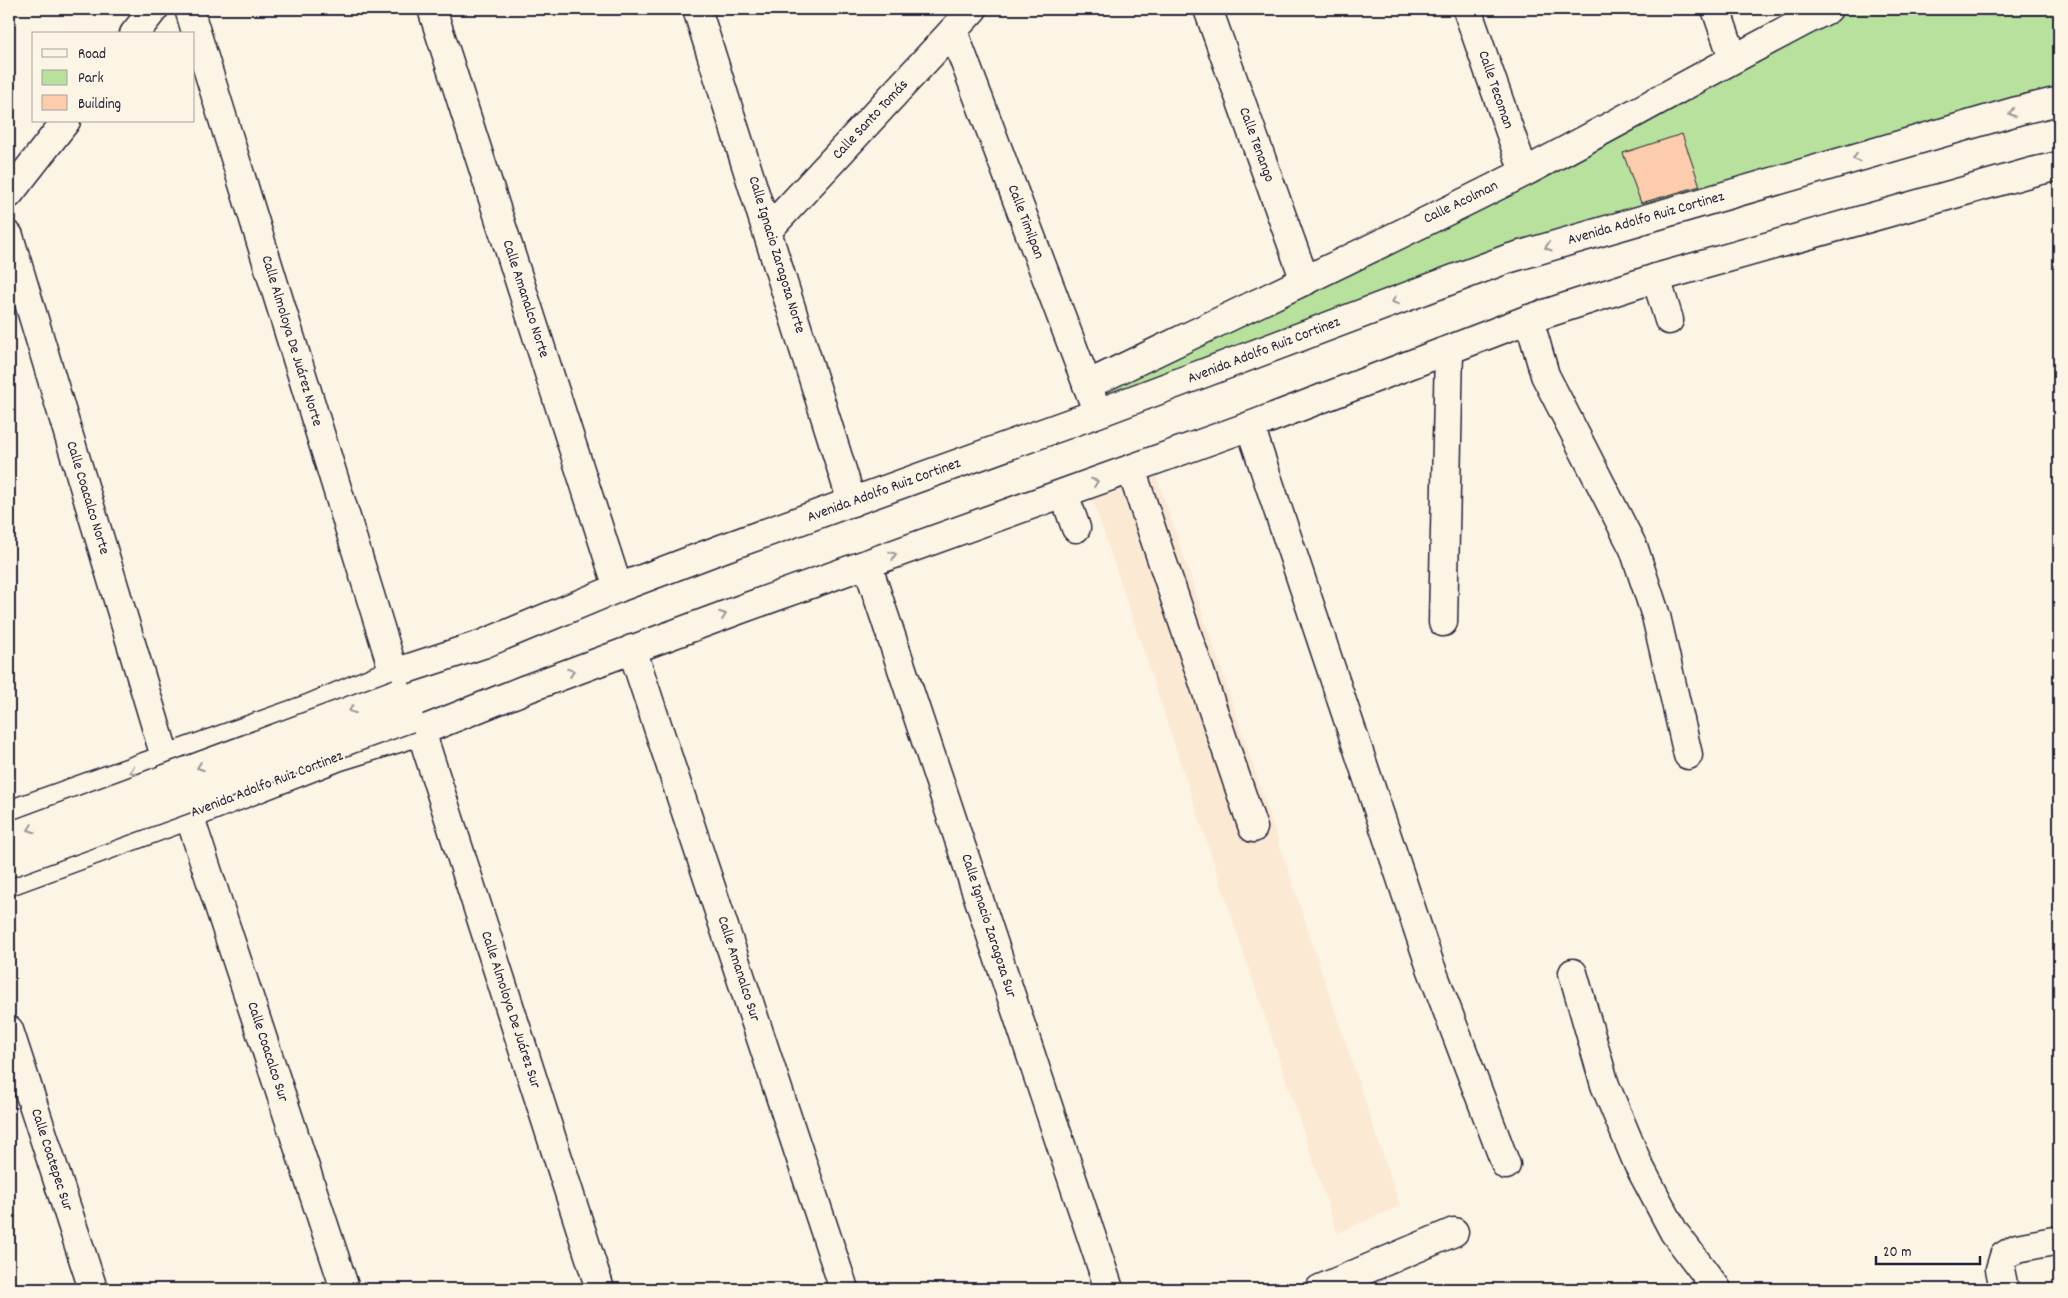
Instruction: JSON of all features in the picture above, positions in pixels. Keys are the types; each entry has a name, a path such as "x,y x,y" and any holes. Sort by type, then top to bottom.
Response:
{"street":[{"path":"136,32 154,9"},
{"name":"Calle Almoloya De Juárez Norte","path":"189,9 405,704"},
{"name":"Calle Amanalco Norte","path":"432,9 618,588"},
{"name":"Calle Ignacio Zaragoza Norte","path":"698,9 852,502"},
{"name":"Calle Santo Tomás","path":"768,230 972,9"},
{"name":"Calle Tenango","path":"1208,9 1305,281"},
{"name":"Calle Tecoman","path":"1467,9 1524,172"},
{"path":"1716,9 1733,58"},
{"name":"Calle Acolman","path":"1087,385 1305,281 1524,172 1733,58 1828,9"},
{"name":"Calle Timilpan","path":"953,31 1098,413"},
{"name":"Avenida Adolfo Ruiz Cortinez","path":"9,881 189,815 337,757 482,644 618,588 1098,413 1507,259 2017,111 2059,101"},
{"path":"9,194 65,122"},
{"name":"Avenida Adolfo Ruiz Cortinez","path":"9,815 310,708 405,704 526,690 632,649 1250,426 1529,318 1656,278 2059,166"},
{"name":"Calle Coacalco Norte","path":"9,236 166,760"},
{"path":"1656,278 1669,320"},
{"path":"1529,318 1544,375 1634,549 1656,616 1688,755"},
{"path":"1443,622 1449,350"},
{"path":"1250,426 1430,964 1506,1166"},
{"path":"1131,469 1253,828"},
{"path":"1064,494 1076,528"},
{"name":"Calle Ignacio Zaragoza Sur","path":"867,564 1108,1289"},
{"name":"Calle Amanalco Sur","path":"632,649 844,1289"},
{"name":"Avenida Adolfo Ruiz Cortinez","path":"9,838 405,704"},
{"name":"Avenida Adolfo Ruiz Cortinez","path":"9,862 405,704"},
{"name":"Calle Almoloya De Juárez Sur","path":"405,704 600,1289"},
{"path":"57,797 76,856"},
{"name":"Calle Coacalco Sur","path":"189,815 345,1289"},
{"path":"1573,972 1605,1084 1638,1164 1674,1232 1717,1289"},
{"name":"Calle Coatepec Sur","path":"9,1030 93,1289"},
{"path":"1320,1289 1454,1232"},
{"path":"2004,1289 2000,1269 2004,1256 2017,1248 2059,1240"}],"shaded area":[{"path":"1152,462 1400,1206 1337,1233 1088,485"}],"green space":[{"path":"1828,9 2059,9 2059,101 1507,259 1098,413 1087,385"}],"building":[{"path":"1682,134 1700,186 1641,203 1623,153"}]}
